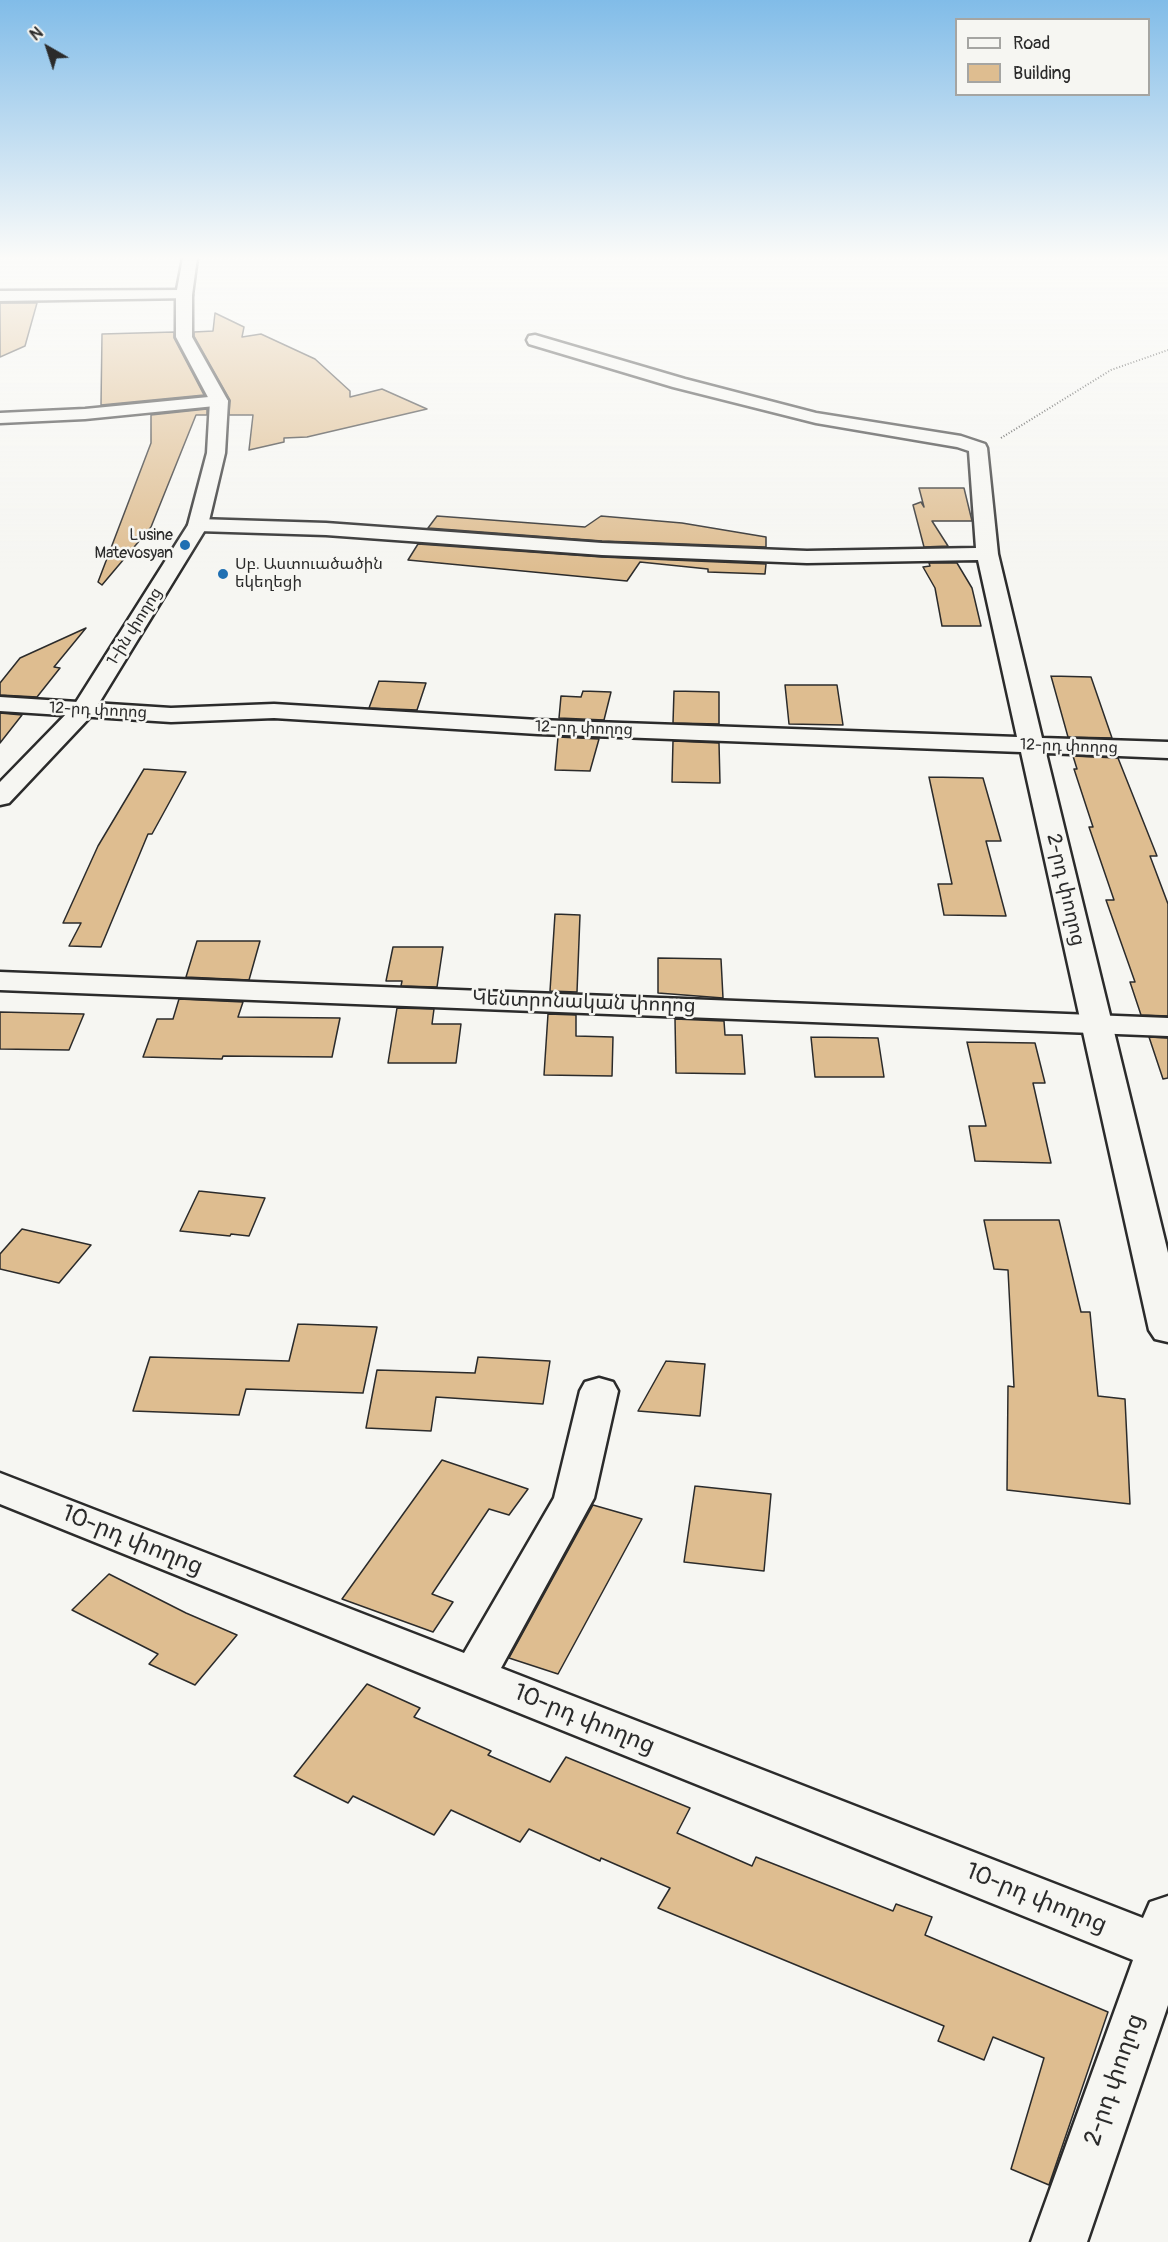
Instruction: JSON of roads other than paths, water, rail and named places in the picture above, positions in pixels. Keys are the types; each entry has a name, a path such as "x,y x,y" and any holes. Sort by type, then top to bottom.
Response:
{"street":[{"path":"0,418 85,414 219,401 198,363"},
{"name":"2-րդ փողոց","path":"611,363 679,383 816,418 961,442 978,448 987,554 1168,1330"},
{"name":"1-ին փողոց","path":"0,797 82,711 198,525 216,453 219,401"},
{"path":"198,525 326,529 602,549 807,557 987,554"},
{"name":"12-րդ փողոց","path":"0,704 171,715 274,711 538,727 1168,750"},
{"name":"Կենտրոնական փողոց","path":"0,981 1168,1027"},
{"path":"474,1676 574,1498 598,1391"},
{"name":"10-րդ փողոց","path":"0,1488 474,1676 1166,1939"},
{"name":"2-րդ փողոց","path":"1059,2242 1166,1939"}],"place":[{"name":"Lusine Matevosyan","path":"185,545"},
{"name":"Սբ. Աստուածածին եկեղեցի","path":"223,574"}]}
